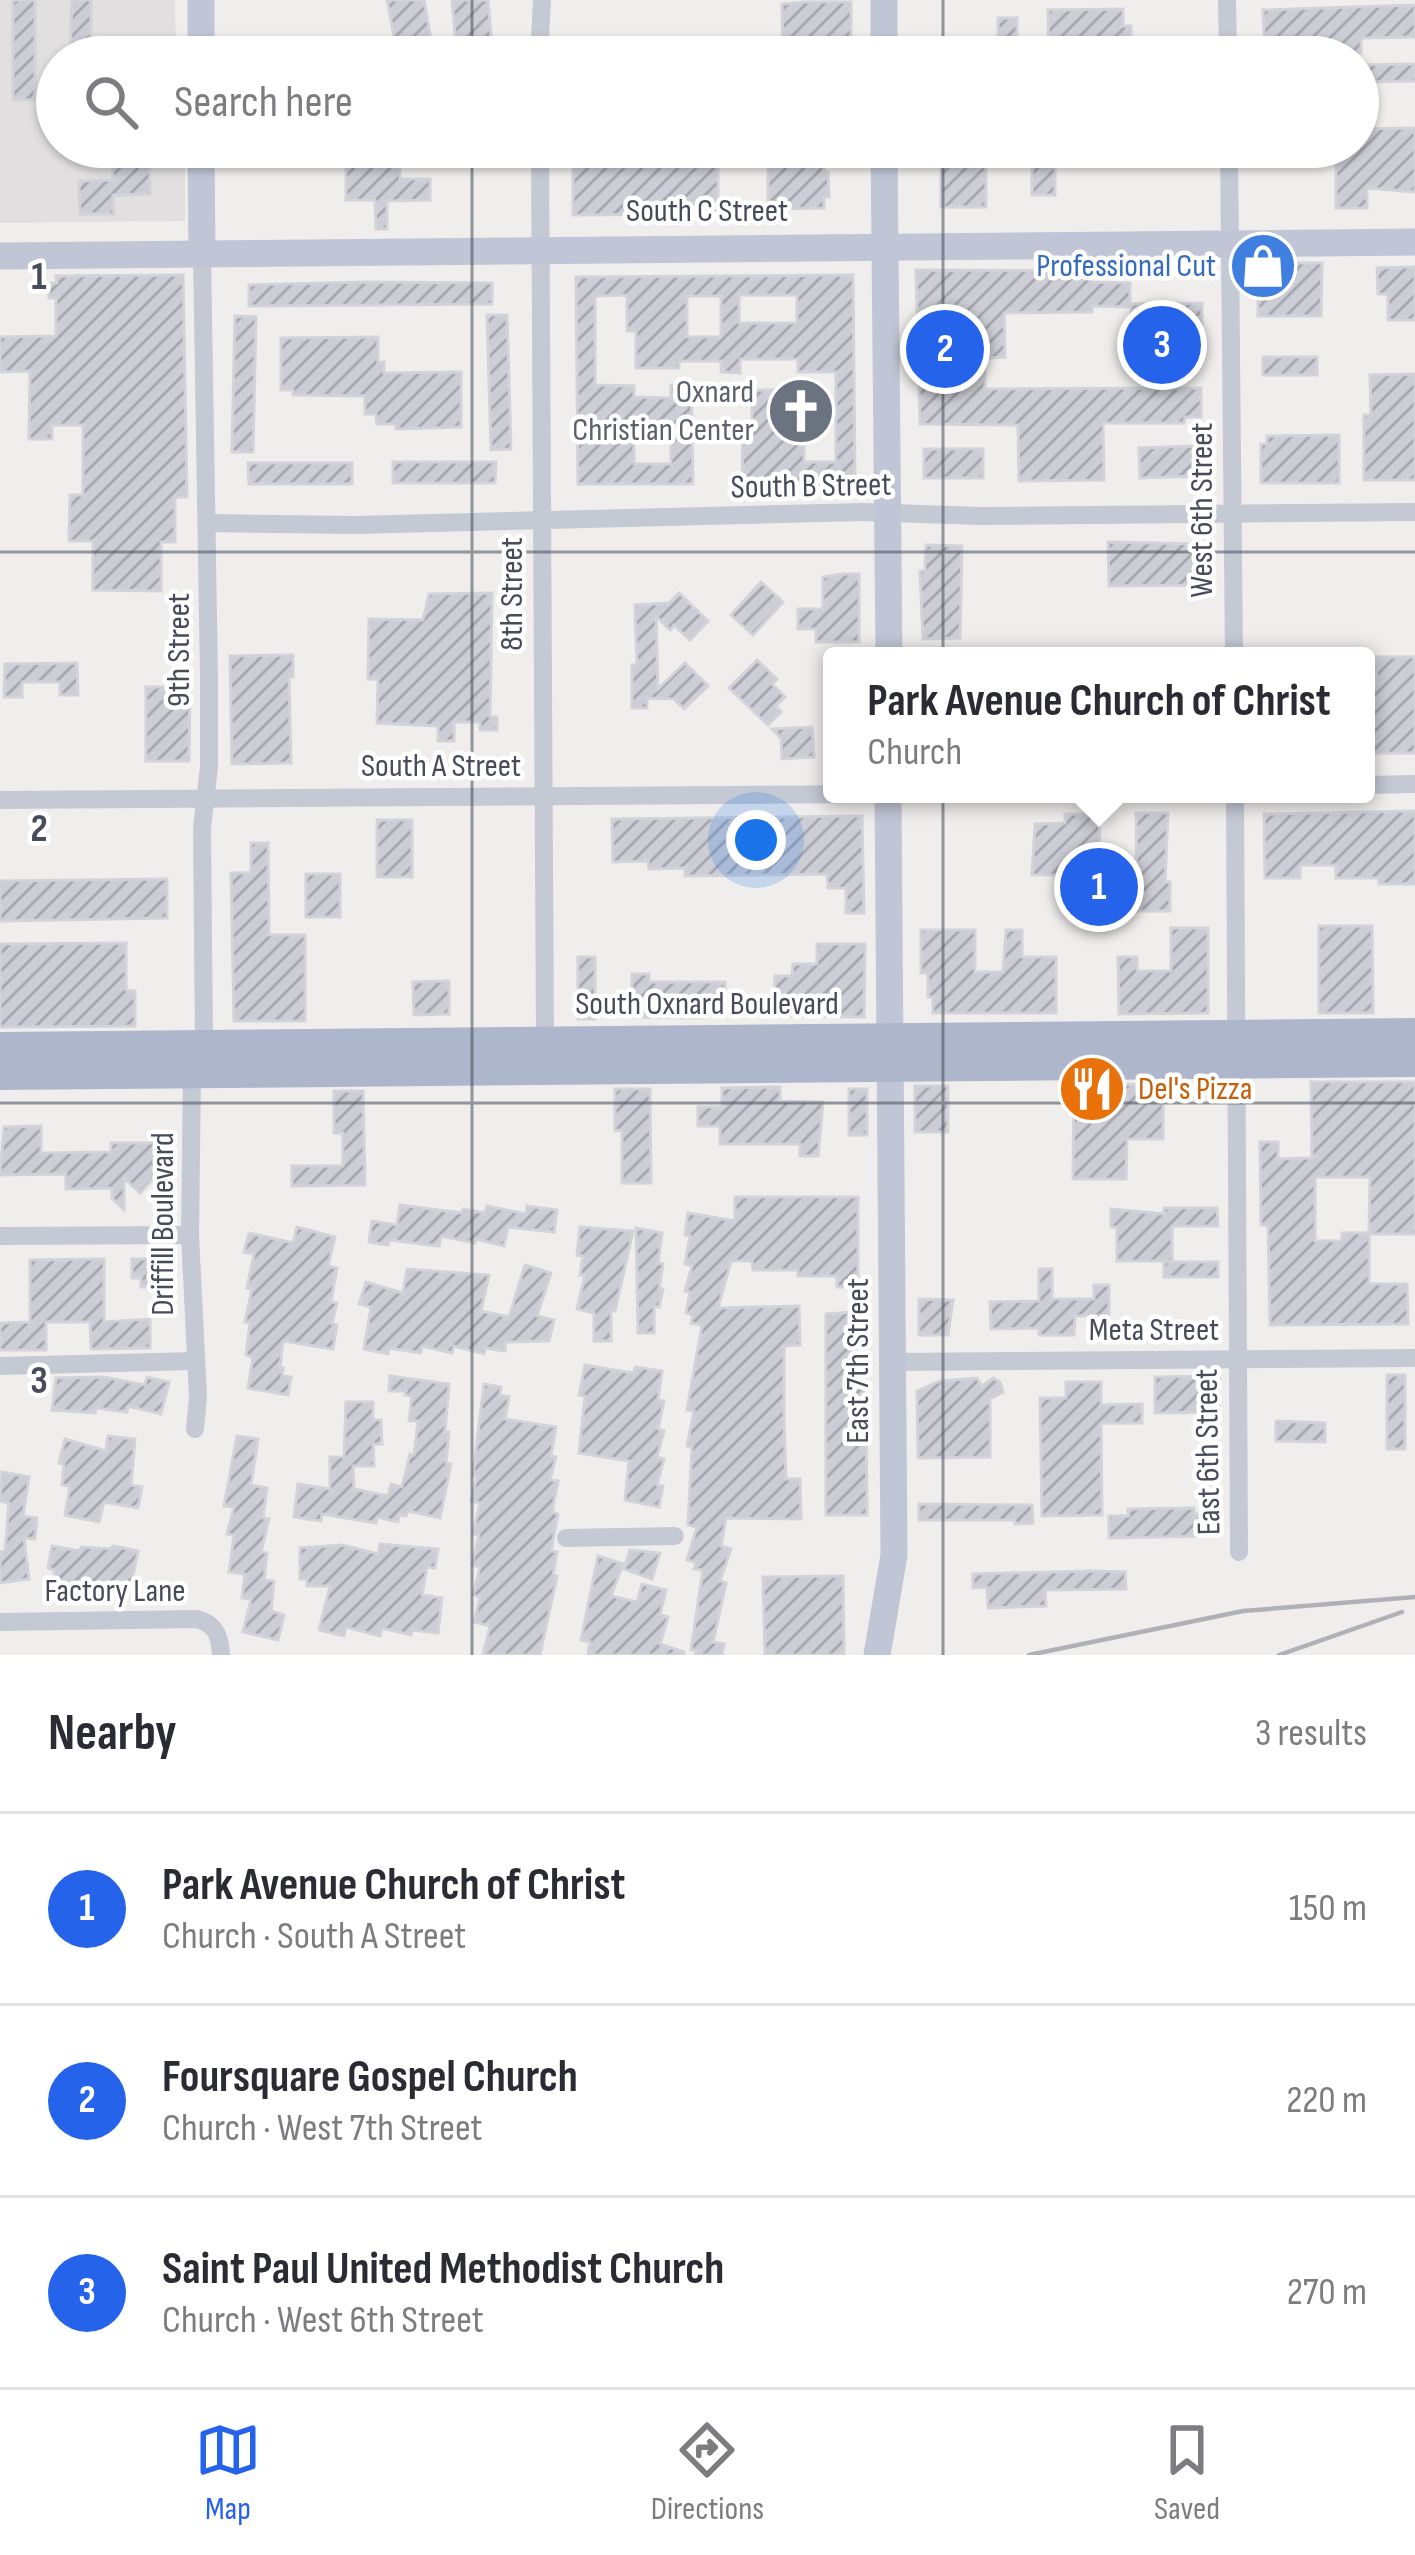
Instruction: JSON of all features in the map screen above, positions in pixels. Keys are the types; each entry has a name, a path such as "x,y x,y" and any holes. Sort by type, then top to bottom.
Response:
{"main road":[{"name":"South Oxnard Boulevard","path":"0,1047 198,1058 890,1053 1234,1049 1415,1033"},
{"name":"South Oxnard Boulevard","path":"0,1075 198,1058 545,1041 890,1053"},
{"name":"South Oxnard Boulevard","path":"1234,1049 1415,1062"}],"street":[{"path":"200,0 201,36"},
{"path":"539,36 542,0"},
{"path":"884,0 884,36"},
{"path":"1227,0 1228,36"},
{"path":"201,168 202,255"},
{"name":"8th Street","path":"540,168 545,1041"},
{"path":"884,168 889,647"},
{"name":"West 6th Street","path":"1229,168 1234,647"},
{"name":"South C Street","path":"0,256 1415,242"},
{"name":"9th Street","path":"198,1058 209,766 202,255"},
{"name":"South B Street","path":"208,523 1415,512"},
{"path":"1375,785 1415,784"},
{"name":"South A Street","path":"0,800 823,795"},
{"name":"East 7th Street","path":"877,1655 894,1555 885,803"},
{"path":"1234,1049 1235,803"},
{"name":"East 6th Street","path":"1234,1049 1239,1552"},
{"name":"Driffill Boulevard","path":"195,1429 190,1235 198,1058"},
{"path":"0,1236 190,1235"},
{"name":"Meta Street","path":"894,1362 1415,1358"},
{"path":"0,1366 195,1368"},
{"path":"566,1538 675,1536"},
{"name":"Factory Lane","path":"0,1622 197,1619 207,1622 221,1647"}],"shaded area":[{"path":"0,0 175,0 176,36 36,36 36,168 185,168 185,221 0,223"}],"building":[{"path":"13,0 35,0 35,100 13,100"},
{"path":"72,0 91,0 91,36 71,36"},
{"path":"387,0 424,0 430,36 394,36"},
{"path":"452,0 488,0 491,36 455,36"},
{"path":"851,2 851,36 783,36 782,4"},
{"path":"1415,5 1415,37 1264,36 1263,10"},
{"path":"1123,9 1123,26 1131,26 1131,36 1049,36 1048,10"},
{"path":"998,18 1017,18 1017,36 998,36"},
{"path":"1415,64 1415,81 1379,82 1379,65"},
{"path":"1415,128 1415,192 1367,188 1367,208 1336,208 1336,168 1379,168 1379,129"},
{"path":"113,168 149,168 150,194 113,195 114,214 80,214 79,181 113,180"},
{"path":"346,168 400,168 400,179 430,179 430,200 387,201 387,229 376,229 375,200 346,200"},
{"path":"573,168 718,168 718,214 573,215"},
{"path":"768,168 824,168 828,172 829,197 824,197 824,208 768,209"},
{"path":"941,168 986,168 986,207 941,207"},
{"path":"1032,168 1055,168 1055,195 1032,195"},
{"path":"1258,263 1322,263 1321,316 1258,316"},
{"path":"1415,267 1415,320 1388,320 1388,294 1378,294 1377,268"},
{"path":"916,270 1091,271 1091,282 1130,283 1130,307 1004,313 1005,357 985,358 985,389 1201,388 1201,417 1185,417 1184,423 1103,423 1104,480 1019,481 1018,425 920,424"},
{"path":"183,275 187,497 175,497 175,542 161,542 161,591 93,590 93,541 69,541 70,495 83,495 83,425 52,425 52,439 29,439 30,371 0,372 0,337 56,336 56,298 49,298 49,283 57,283 56,276"},
{"path":"853,275 855,484 742,484 743,427 752,427 752,390 795,390 795,426 804,426 804,462 836,462 836,372 798,372 798,359 740,359 740,373 721,372 721,361 636,368 636,331 627,331 627,295 595,296 595,385 634,386 634,397 671,398 671,385 691,385 693,484 578,484 576,277","holes":["739,295 797,295 797,323 739,323","687,296 721,296 721,337 687,337","634,434 671,435 671,464 634,464"]},
{"path":"492,283 492,304 249,306 249,285"},
{"path":"1202,303 1202,345 1132,346 1131,304"},
{"path":"487,315 507,315 511,449 491,450"},
{"path":"235,316 256,317 253,452 232,452"},
{"path":"378,337 378,363 384,362 384,373 461,372 461,427 396,429 396,424 377,424 376,414 365,414 365,396 293,395 293,390 281,390 281,338"},
{"path":"1263,357 1317,357 1317,375 1263,375"},
{"path":"1415,374 1415,480 1364,480 1364,415 1371,415 1370,375"},
{"path":"1339,435 1339,483 1261,483 1261,444 1267,444 1267,436"},
{"path":"1194,446 1195,476 1140,478 1139,448"},
{"path":"924,449 983,449 983,478 924,478"},
{"path":"393,462 496,462 495,483 393,483"},
{"path":"248,463 352,463 352,484 249,484"},
{"path":"1108,542 1200,544 1200,585 1109,586"},
{"path":"926,545 962,546 960,638 923,639 920,571 925,571"},
{"path":"859,574 859,642 816,642 816,629 798,629 798,609 823,609 823,577"},
{"path":"761,582 783,602 753,635 731,615"},
{"path":"492,593 490,717 497,717 497,730 480,730 480,722 454,722 454,741 438,741 438,726 377,723 378,679 368,679 369,619 423,620 429,594"},
{"path":"679,593 708,621 690,640 656,616 658,689 685,663 708,686 684,709 674,699 647,698 647,708 632,708 632,665 637,665 635,605 669,603"},
{"path":"293,655 291,763 232,764 230,656"},
{"path":"1376,657 1415,657 1415,753 1375,753"},
{"path":"757,660 777,679 772,684 785,697 776,706 781,712 768,725 729,688"},
{"path":"77,663 78,695 60,695 60,682 22,682 22,697 4,697 5,664"},
{"path":"146,687 190,687 189,761 146,761"},
{"path":"812,727 814,757 782,759 781,738 772,729"},
{"path":"1415,811 1415,884 1336,878 1336,865 1300,865 1300,878 1265,878 1264,814"},
{"path":"1136,813 1168,813 1165,882 1170,882 1170,911 1137,911"},
{"path":"1065,814 1099,814 1101,900 1065,901 1065,875 1032,875 1035,824 1065,823"},
{"path":"862,816 864,913 846,913 846,888 828,888 827,874 685,876 685,868 649,869 648,861 613,862 612,819"},
{"path":"377,820 412,820 412,877 377,877"},
{"path":"251,843 268,843 269,935 305,935 305,1021 234,1021 231,873 251,873"},
{"path":"306,874 340,874 340,917 306,917"},
{"path":"167,879 167,918 0,921 0,881"},
{"path":"1319,926 1372,926 1373,1013 1319,1013"},
{"path":"1171,928 1208,928 1208,1013 1119,1014 1118,957 1137,957 1137,971 1171,971"},
{"path":"921,930 975,930 975,972 1003,972 1006,930 1022,930 1022,957 1056,957 1056,1013 933,1013 928,973 921,973"},
{"path":"126,943 126,990 135,991 135,1026 0,1027 0,944"},
{"path":"817,944 865,944 864,1017 774,1016 775,976 792,976 793,964 817,964"},
{"path":"578,957 595,957 595,1019 578,1019"},
{"path":"632,974 649,974 649,982 725,982 725,1010 703,1009 703,1018 632,1017"},
{"path":"449,981 449,1014 414,1015 413,982"},
{"path":"1311,1082 1415,1082 1415,1234 1369,1234 1369,1284 1407,1284 1408,1324 1270,1325 1260,1142 1278,1142 1278,1159 1312,1158","holes":["1315,1177 1370,1177 1369,1234 1342,1233 1342,1241 1315,1241"]},
{"path":"1163,1084 1163,1139 1127,1139 1126,1179 1073,1179 1074,1085"},
{"path":"915,1086 948,1086 948,1132 915,1132"},
{"path":"780,1087 780,1101 823,1102 818,1156 800,1156 800,1144 720,1144 720,1126 698,1126 698,1107 722,1107 722,1088"},
{"path":"615,1089 650,1089 651,1183 622,1183 622,1130 615,1131"},
{"path":"849,1089 867,1089 867,1135 849,1135"},
{"path":"334,1091 363,1091 365,1185 292,1186 292,1166 343,1166 343,1133 334,1133"},
{"path":"41,1126 41,1153 111,1152 111,1143 166,1143 166,1176 156,1176 140,1193 124,1178 124,1210 112,1198 112,1188 66,1189 66,1174 0,1175 4,1127"},
{"path":"735,1197 858,1197 858,1287 837,1287 837,1276 753,1270 752,1261 731,1261 718,1308 799,1306 800,1345 784,1346 784,1423 786,1479 800,1479 801,1519 726,1518 721,1546 731,1549 720,1581 726,1583 713,1642 724,1644 722,1655 695,1655 696,1650 691,1650 703,1570 694,1569 696,1562 687,1560 697,1527 688,1525 692,1447 687,1446 694,1411 687,1410 702,1325 691,1323 693,1315 686,1313 690,1292 685,1291 692,1266 685,1264 690,1236 685,1235 688,1213 735,1221"},
{"path":"400,1205 462,1213 463,1209 485,1213 487,1206 526,1214 527,1206 557,1210 554,1232 508,1227 504,1246 441,1236 439,1246 369,1242 372,1221 397,1225"},
{"path":"1164,1208 1217,1208 1218,1226 1172,1226 1172,1261 1117,1261 1117,1227 1111,1227 1111,1209 1164,1214"},
{"path":"297,1227 335,1237 328,1266 337,1268 331,1302 337,1303 333,1349 283,1341 280,1367 282,1376 291,1377 288,1395 248,1388 253,1357 246,1355 250,1323 245,1322 254,1254 244,1252 249,1233 293,1243"},
{"path":"580,1227 633,1231 615,1311 611,1310 611,1341 594,1341 594,1313 577,1309 585,1275 580,1275 583,1256 577,1255"},
{"path":"636,1228 662,1233 658,1263 663,1264 659,1288 663,1289 659,1307 654,1306 654,1333 638,1333"},
{"path":"104,1259 104,1322 150,1319 150,1348 91,1349 90,1322 46,1322 46,1350 0,1350 0,1323 30,1322 30,1260"},
{"path":"132,1259 167,1264 166,1287 141,1287 141,1278 132,1278"},
{"path":"1164,1262 1218,1262 1218,1277 1164,1277"},
{"path":"525,1265 551,1273 537,1316 554,1320 549,1341 506,1342 505,1351 485,1348 484,1354 454,1346 452,1353 422,1346 421,1353 364,1349 371,1307 359,1304 366,1282 403,1293 407,1269 489,1275 481,1311 509,1317"},
{"path":"1039,1269 1052,1269 1052,1299 1094,1299 1094,1285 1109,1285 1109,1316 1075,1316 1074,1335 1039,1335 1039,1328 991,1329 990,1302 1039,1301"},
{"path":"919,1299 953,1300 948,1335 919,1335"},
{"path":"826,1314 865,1314 867,1515 826,1515"},
{"path":"585,1365 634,1373 635,1367 662,1371 658,1400 664,1401 658,1429 664,1431 657,1457 664,1459 657,1485 663,1486 659,1507 625,1500 629,1461 579,1453 585,1396 579,1395"},
{"path":"1387,1375 1405,1375 1405,1449 1387,1449"},
{"path":"390,1376 449,1384 445,1432 449,1432 446,1463 451,1464 440,1518 408,1511 406,1516 399,1515 398,1522 322,1514 321,1521 294,1517 298,1484 330,1489 330,1457 344,1457 346,1402 373,1402 373,1420 381,1420 382,1444 373,1444 374,1466 353,1466 354,1489 388,1496 391,1484 402,1487 410,1454 414,1455 418,1421 409,1421 412,1396 405,1395 406,1391 389,1391"},
{"path":"1219,1376 1219,1412 1155,1413 1155,1377"},
{"path":"103,1377 145,1385 147,1377 169,1382 161,1414 128,1406 127,1412 52,1410 56,1378"},
{"path":"977,1378 982,1386 993,1378 1003,1392 990,1399 990,1457 918,1458 917,1391 940,1381"},
{"path":"1066,1382 1101,1382 1101,1405 1142,1404 1142,1423 1101,1423 1102,1515 1042,1516 1040,1398 1066,1398"},
{"path":"484,1384 501,1387 500,1395 509,1397 505,1419 556,1427 550,1480 558,1481 551,1551 557,1552 553,1575 557,1576 540,1655 483,1655 490,1626 474,1622 480,1597 473,1595 480,1567 472,1565 479,1535 473,1534 480,1503 471,1501"},
{"path":"1276,1421 1325,1423 1325,1442 1276,1441"},
{"path":"108,1436 135,1439 131,1485 142,1487 138,1508 104,1502 99,1522 65,1515 70,1486 62,1485 64,1464 59,1463 65,1439 106,1451"},
{"path":"237,1436 258,1439 251,1485 267,1488 263,1518 269,1519 261,1552 267,1553 264,1580 274,1581 271,1611 284,1615 278,1640 243,1632 251,1599 242,1598 245,1574 229,1572 234,1535 227,1534 234,1507 224,1506"},
{"path":"2,1472 29,1477 23,1516 37,1518 35,1539 24,1538 29,1579 0,1583 9,1503 0,1501"},
{"path":"919,1504 1032,1505 1033,1523 919,1520"},
{"path":"1194,1508 1194,1514 1210,1513 1210,1536 1109,1538 1109,1516 1129,1516 1128,1509"},
{"path":"380,1544 438,1549 435,1568 427,1567 422,1595 442,1598 438,1633 412,1630 411,1635 382,1628 380,1636 346,1627 344,1636 319,1630 330,1586 307,1586 307,1579 300,1579 300,1548 342,1545 378,1554"},
{"path":"52,1546 138,1551 130,1590 99,1584 99,1589 52,1584 55,1570 48,1568"},
{"path":"630,1550 660,1553 652,1579 624,1569"},
{"path":"598,1556 623,1564 611,1596 637,1602 642,1584 666,1590 660,1615 668,1617 660,1644 684,1655 588,1655 590,1642 581,1640"},
{"path":"1125,1572 1126,1589 1045,1590 1046,1606 988,1608 987,1587 973,1588 973,1574"},
{"path":"843,1576 844,1655 765,1655 763,1577"}],"railway":[{"path":"1029,1655 1243,1611 1415,1597"},
{"path":"1279,1655 1402,1612"}],"place":[{"name":"Professional Cut","path":"1263,266"},
{"name":"Saint Paul United Methodist Church","path":"1162,345"},
{"name":"Foursquare Gospel Church","path":"945,349"},
{"name":"Oxnard Christian Center","path":"801,411"},
{"name":"Park Avenue Church of Christ","path":"1099,887"},
{"name":"Del's Pizza","path":"1092,1089"}]}
